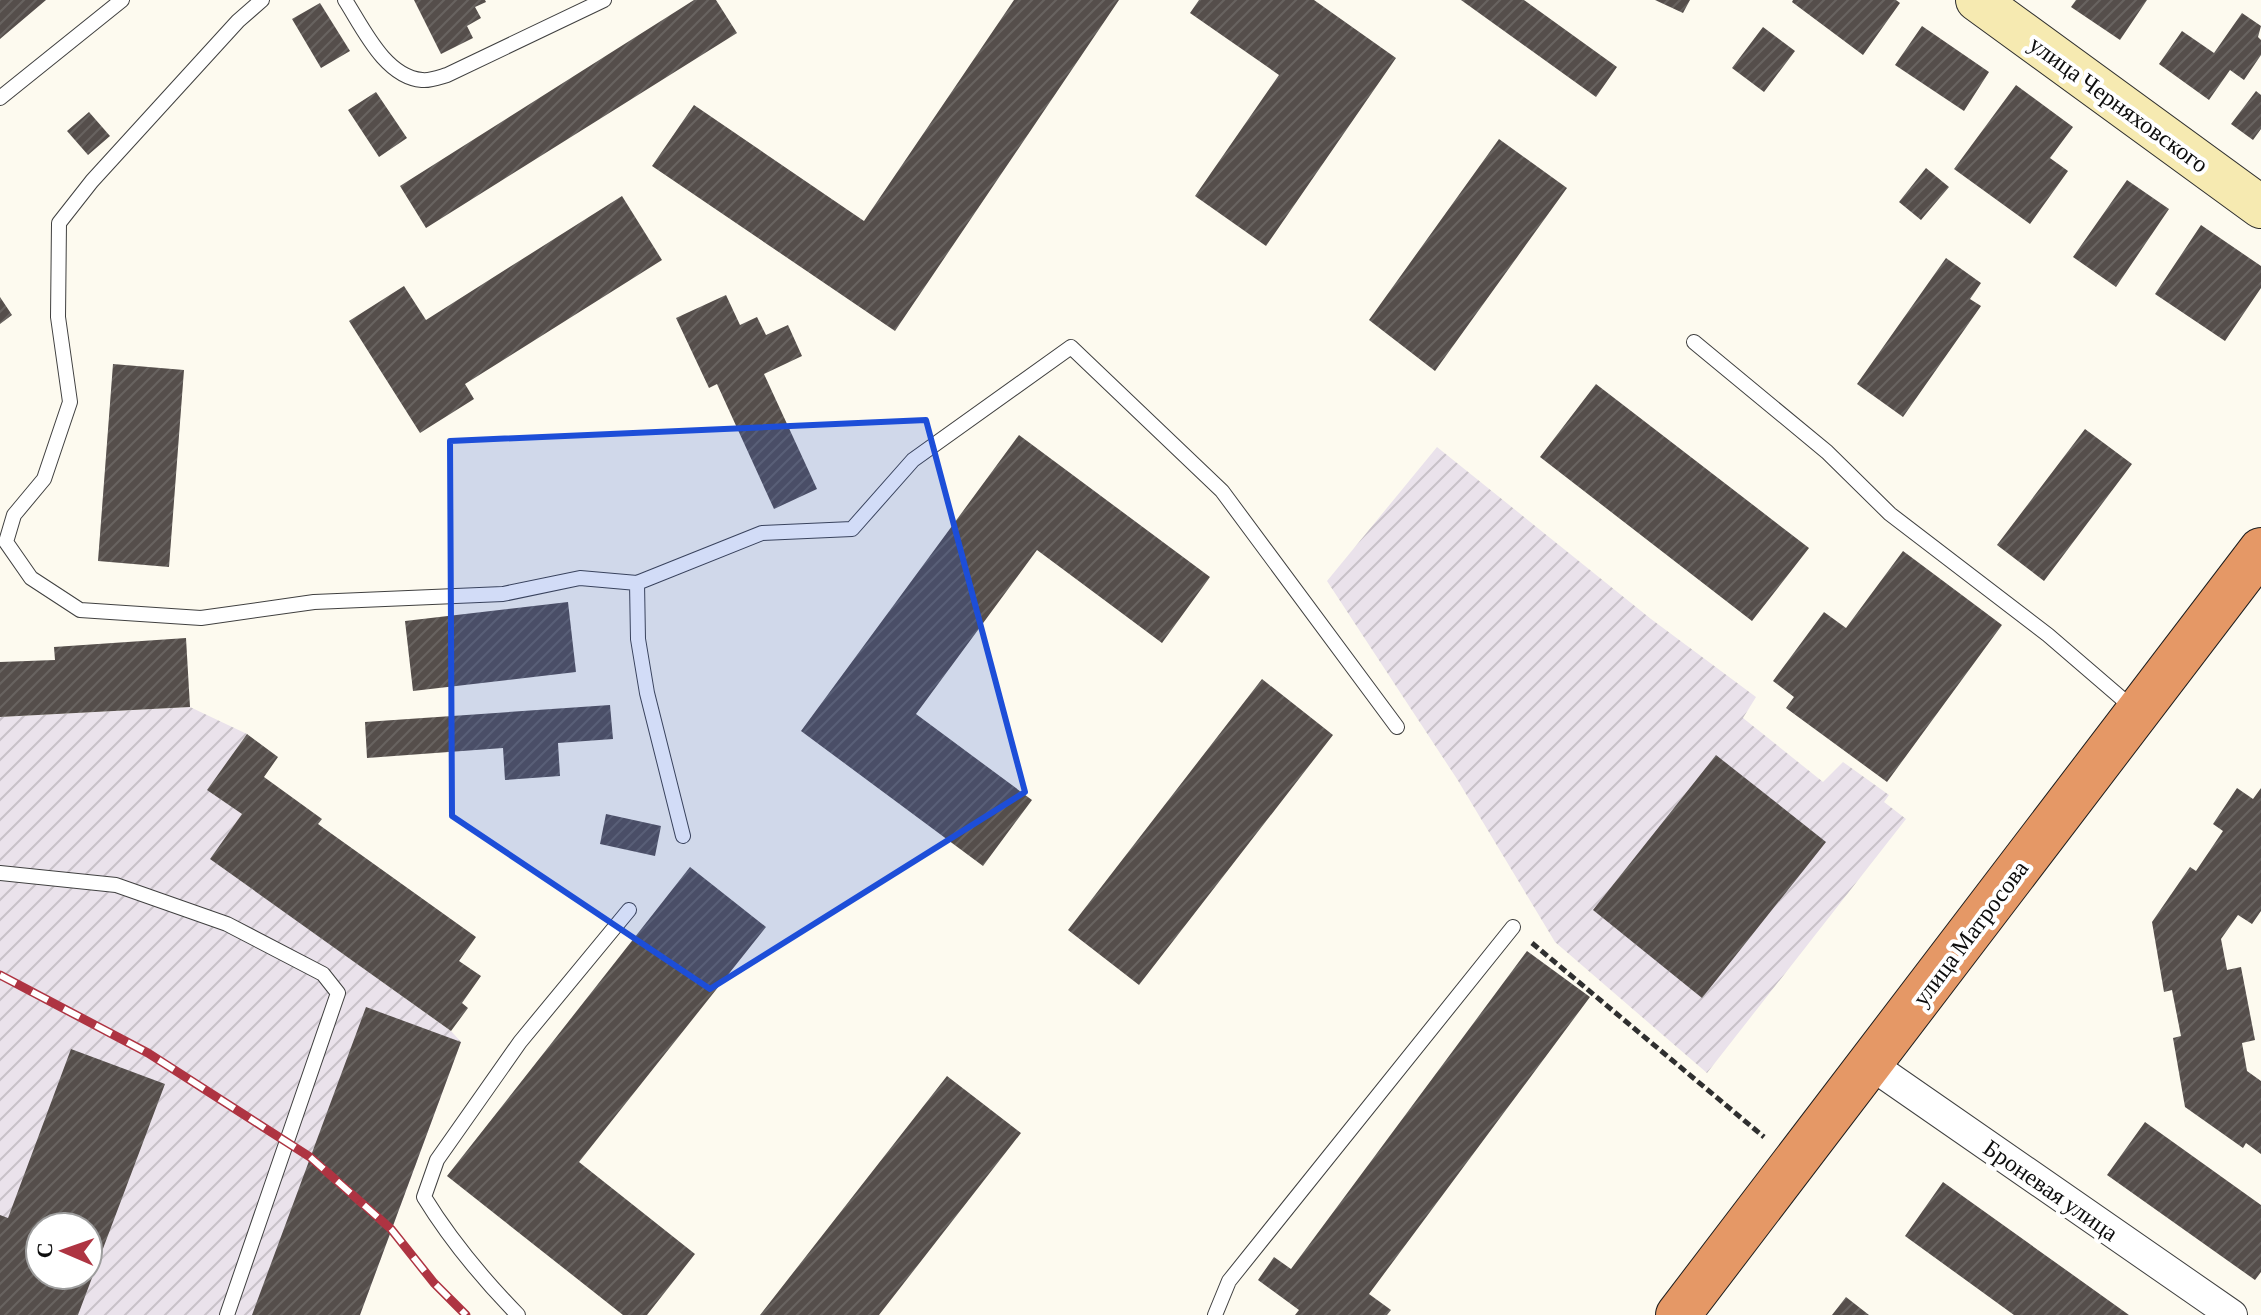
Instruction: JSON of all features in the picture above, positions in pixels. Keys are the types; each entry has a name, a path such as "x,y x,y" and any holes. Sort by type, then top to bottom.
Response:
{"highway":[{"name":"улица Матросова","path":"1678,1315 2261,550"}],"street":[{"name":"улица Черняховского","path":"1977,0 2261,207"},
{"name":"Броневая улица","path":"1870,1064 2232,1315"}],"lane":[{"path":"0,98 122,0"},
{"path":"262,0 238,21 92,181 59,223 58,317 70,402 44,479 14,515 6,542 31,578 80,610 201,618 314,602 503,594 580,578 637,583 762,533 852,529 913,460 1071,347 1222,491 1397,727"},
{"path":"345,0 375,46 398,72 423,80 447,75 604,0"},
{"path":"1694,342 1827,452 1890,514 2048,635 2137,712"},
{"path":"637,583 638,639 647,693 683,836"},
{"path":"0,873 116,885 227,924 323,974 338,993 227,1315"},
{"path":"518,1315 482,1278 448,1235 424,1197 437,1160 520,1042 629,910"},
{"path":"1215,1315 1229,1281 1513,927"}],"path":[{"path":"1513,927 1795,1163"}],"highlighted area":[{"path":"926,420 1025,792 710,989 452,816 450,441"}],"shaded area":[{"path":"1437,447 1651,619 1756,697 1743,718 1823,782 1843,762 1889,795 1884,802 1906,819 1707,1073 1555,942 1457,779 1327,581"},
{"path":"190,707 247,734 208,789 242,814 211,859 451,1031 461,1042 360,1315 0,1315 0,717"}],"building":[{"path":"0,0 46,0 0,39"},
{"path":"414,0 486,2 475,7 481,18 467,26 473,38 441,54"},
{"path":"694,0 716,0 737,33 426,228 400,186"},
{"path":"1014,0 1119,0 895,331 652,166 694,105 864,221"},
{"path":"1199,0 1314,0 1396,58 1266,246 1195,196 1279,75 1190,13"},
{"path":"1461,0 1524,0 1617,67 1596,97"},
{"path":"1655,0 1690,0 1683,13"},
{"path":"1793,0 1896,0 1900,3 1863,55"},
{"path":"2076,0 2147,0 2120,40 2071,7"},
{"path":"320,3 350,51 321,68 292,19"},
{"path":"2242,13 2261,26 2258,37 2261,40 2261,55 2244,80 2230,70 2209,100 2159,64 2182,31 2214,53"},
{"path":"1922,26 1989,72 1964,111 1895,65"},
{"path":"1763,27 1795,51 1764,92 1732,68"},
{"path":"2016,85 2073,127 2050,158 2068,171 2030,224 1954,169"},
{"path":"2256,91 2261,95 2261,129 2253,140 2231,124"},
{"path":"376,92 407,138 379,157 348,110"},
{"path":"89,112 110,136 88,155 67,131"},
{"path":"1499,139 1567,188 1435,371 1369,320"},
{"path":"1926,168 1949,187 1921,220 1899,202"},
{"path":"2127,180 2169,209 2116,287 2073,257"},
{"path":"622,196 662,260 465,384 474,399 420,433 349,321 404,286 426,320"},
{"path":"2201,225 2261,266 2261,288 2225,341 2155,294"},
{"path":"1946,258 1981,283 1970,299 1981,306 1903,417 1857,384"},
{"path":"726,295 740,325 757,317 766,335 788,325 802,356 764,374 817,489 774,509 717,384 709,388 676,318"},
{"path":"0,297 12,315 0,324"},
{"path":"113,364 184,370 169,567 98,561"},
{"path":"1596,384 1809,548 1752,621 1540,457"},
{"path":"2085,429 2132,464 2044,581 1997,545"},
{"path":"1019,435 1210,577 1162,643 1037,550 916,714 1032,800 983,866 801,731"},
{"path":"1903,551 2002,625 1887,782 1786,708 1794,697 1773,681 1824,612 1846,628"},
{"path":"568,602 576,672 413,691 405,621"},
{"path":"186,638 190,707 0,717 0,662 55,660 54,647"},
{"path":"1262,679 1333,735 1139,985 1068,930"},
{"path":"610,705 613,739 558,743 560,776 505,780 503,748 367,758 365,722"},
{"path":"247,734 278,757 264,777 322,819 318,824 476,937 459,961 481,976 462,1003 468,1008 451,1031 210,859 242,814 207,790"},
{"path":"1716,755 1826,842 1702,998 1593,910"},
{"path":"2237,788 2253,799 2261,788 2261,911 2252,924 2238,915 2221,939 2227,970 2241,967 2255,1040 2242,1043 2247,1071 2261,1081 2261,1154 2246,1143 2243,1148 2185,1107 2173,1038 2181,1036 2172,990 2164,992 2152,922 2190,867 2196,871 2223,831 2213,824"},
{"path":"606,814 661,826 655,856 600,844"},
{"path":"690,867 766,927 579,1162 695,1254 647,1315 623,1315 447,1176"},
{"path":"1527,951 1590,997 1369,1294 1391,1310 1387,1315 1295,1315 1299,1310 1258,1280 1274,1257 1291,1269"},
{"path":"366,1007 461,1042 360,1315 252,1315"},
{"path":"71,1049 165,1084 104,1246 104,1211 24,1211 24,1291 87,1291 78,1315 0,1315 0,1215 8,1218"},
{"path":"947,1076 1021,1133 879,1315 760,1315"},
{"path":"2145,1122 2261,1205 2261,1272 2255,1280 2107,1175"},
{"path":"1943,1182 2129,1315 2014,1315 1905,1236"},
{"path":"1846,1297 1869,1315 1832,1315"}],"railway":[{"path":"0,975 148,1053 310,1157 391,1229 434,1283 466,1315"}]}
